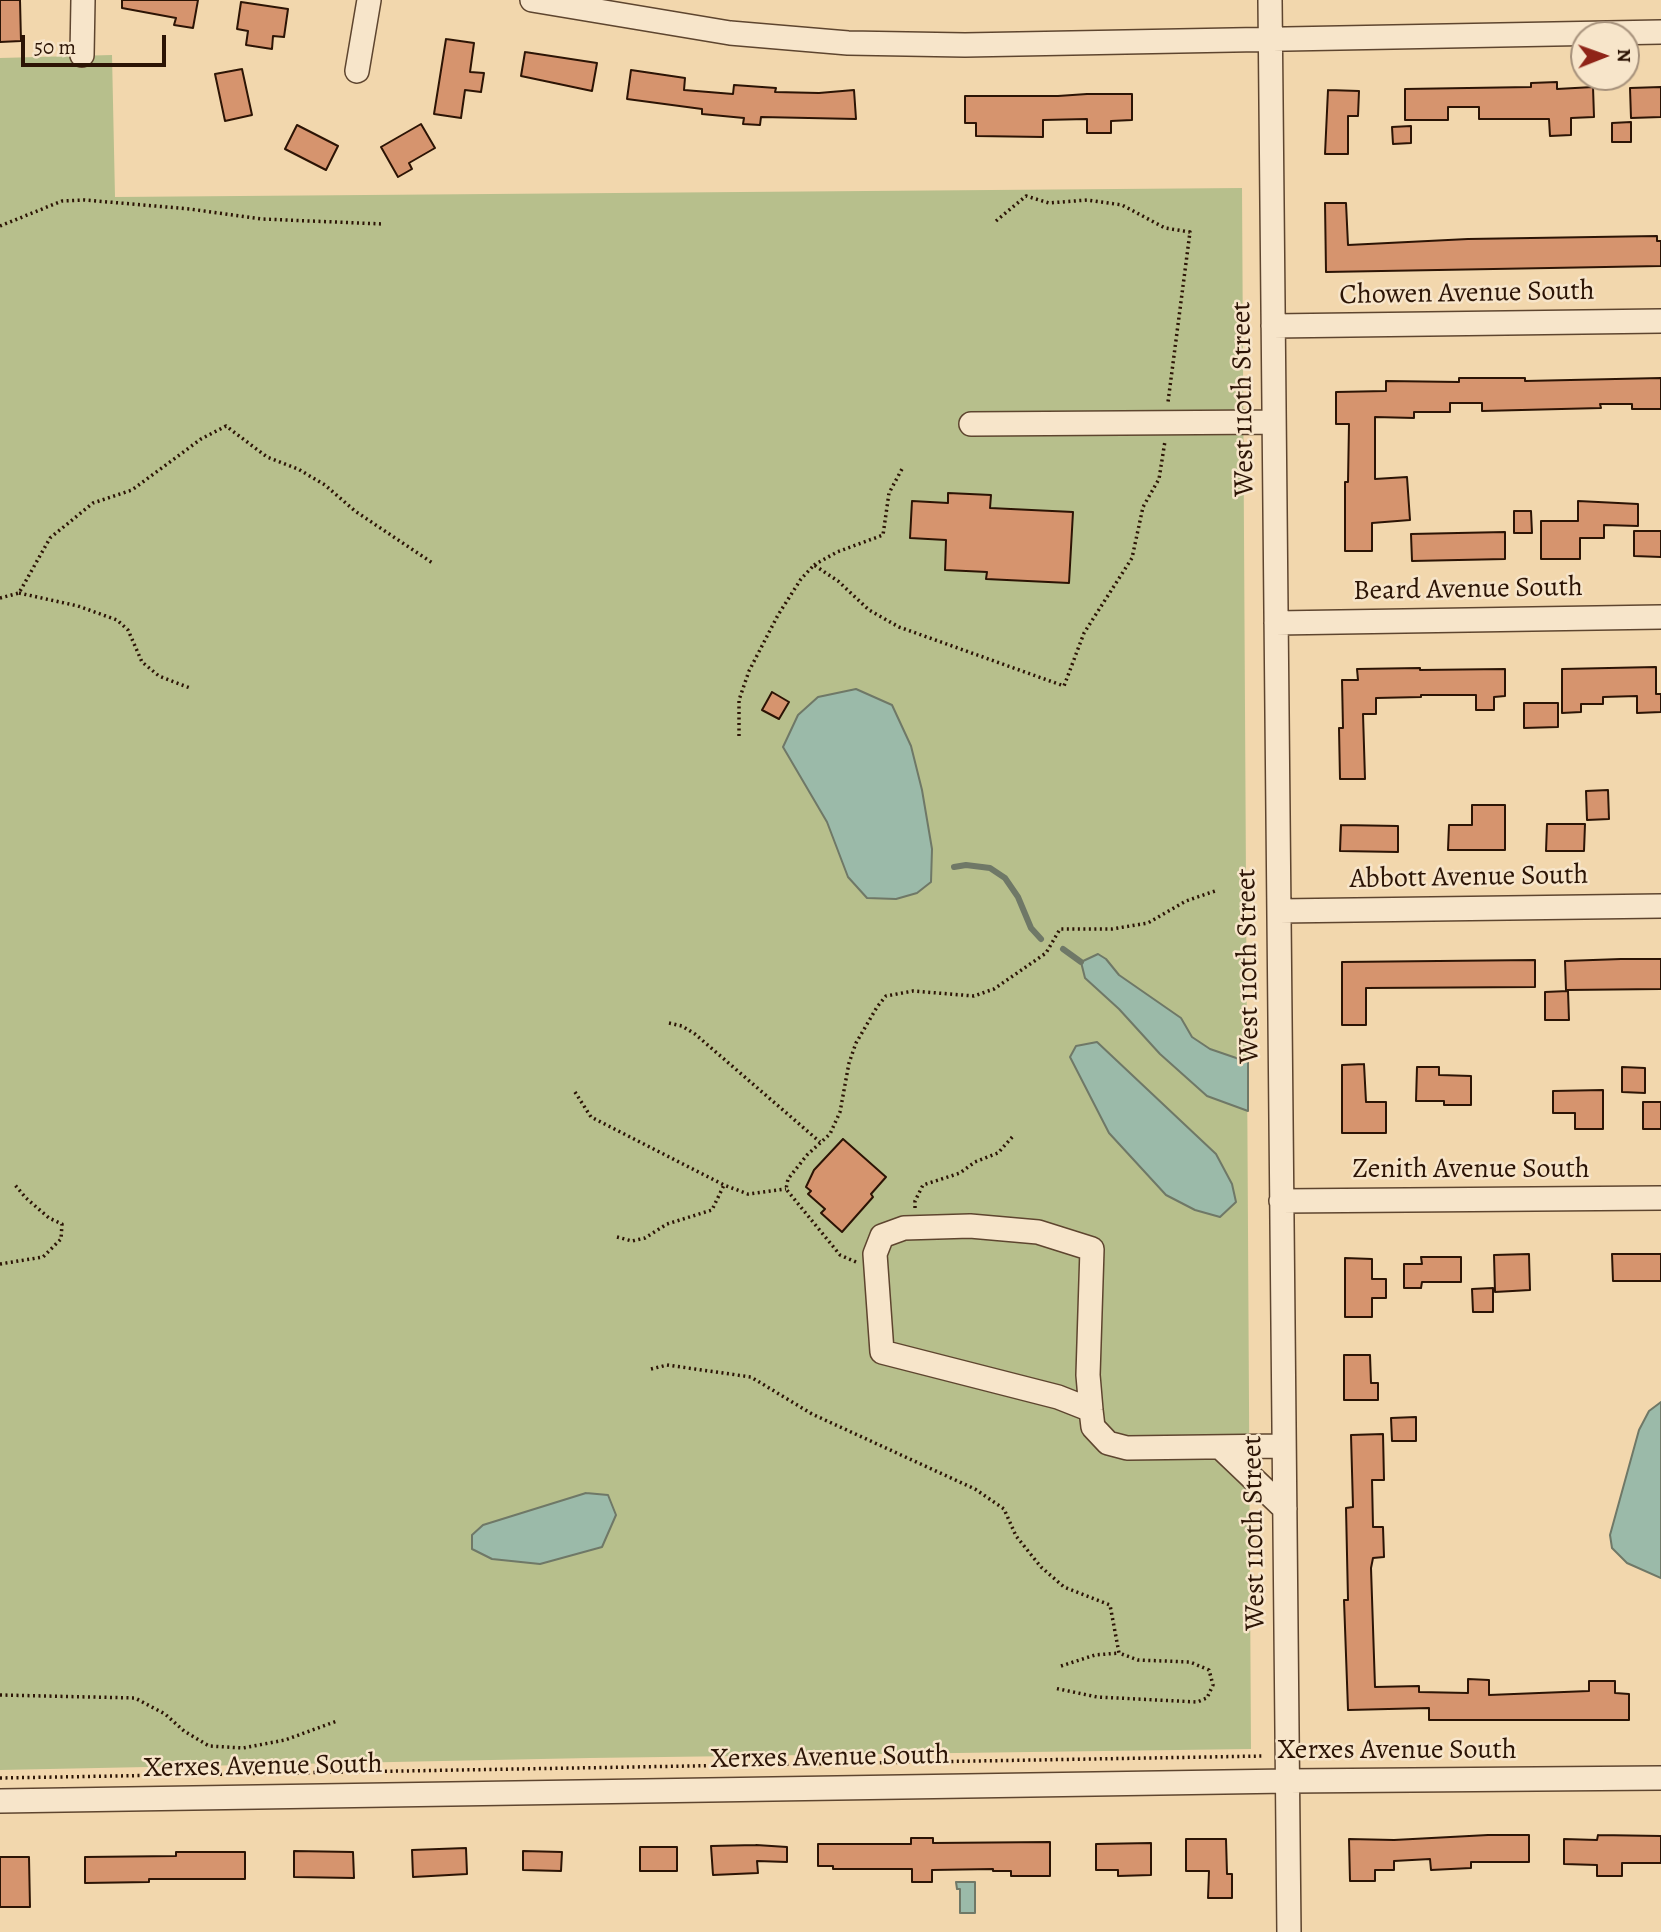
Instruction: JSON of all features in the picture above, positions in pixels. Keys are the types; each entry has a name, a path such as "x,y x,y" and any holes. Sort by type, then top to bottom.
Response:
{"street":[{"path":"82,55 83,0"},
{"path":"357,71 369,0"},
{"path":"532,0 730,33 848,43 965,45 1661,32"},
{"name":"West 110th Street","path":"1270,0 1289,1932"},
{"name":"Chowen Avenue South","path":"1273,326 1661,321"},
{"path":"971,424 1274,422"},
{"name":"Beard Avenue South","path":"1276,623 1661,617"},
{"name":"Abbott Avenue South","path":"1279,911 1661,906"},
{"name":"Zenith Avenue South","path":"1282,1201 1661,1198"},
{"path":"1091,1410 1058,1397 882,1352 875,1254 882,1236 904,1228 970,1226 1038,1232 1093,1250 1088,1375 1093,1427 1108,1443 1127,1448 1284,1446"},
{"path":"1220,1447 1285,1509"},
{"name":"Xerxes Avenue South","path":"0,1801 1288,1781 1661,1778"}],"path":[{"path":"814,565 838,581 869,610 899,627 1064,686 1084,633 1132,558 1143,507 1158,479 1164,453 1190,232 1165,228 1122,205 1087,200 1049,203 1026,196 996,221"},
{"path":"0,226 62,201 85,200 190,209 261,219 383,225"},
{"path":"19,593 50,538 93,503 132,489 201,439 226,426 267,457 298,468 325,485 355,512 435,564"},
{"path":"739,736 739,700 749,671 778,615 801,579 814,565 837,552 883,535 889,493 902,469"},
{"path":"0,598 19,593 78,606 117,620 128,629 142,662 159,676 190,688"},
{"path":"786,1189 788,1179 807,1154 830,1134 840,1112 849,1063 856,1043 886,996 913,991 974,996 994,989 1046,953 1060,929 1112,929 1148,923 1186,901 1215,891"},
{"path":"669,1023 682,1026 695,1034 821,1143"},
{"path":"575,1092 590,1117 724,1185 748,1194 786,1189"},
{"path":"915,1228 915,1200 923,1185 960,1172 975,1162 998,1153 1014,1135"},
{"path":"0,1264 43,1257 61,1239 62,1224 49,1218 15,1185"},
{"path":"617,1237 632,1241 645,1238 667,1224 712,1210 724,1185"},
{"path":"786,1189 840,1255 859,1264 876,1263"},
{"path":"651,1369 667,1365 751,1377 812,1414 975,1489 1004,1509 1016,1536 1041,1567 1064,1587 1110,1605 1119,1653"},
{"path":"1055,1688 1097,1697 1197,1702 1207,1698 1213,1685 1209,1670 1190,1662 1138,1660 1119,1653 1095,1656 1061,1666"},
{"path":"0,1695 135,1698 165,1714 184,1731 209,1746 243,1748 285,1740 337,1721"},
{"path":"0,1778 1264,1756"}],"green space":[{"path":"112,55 115,197 1242,188 1251,1749 0,1770 0,58"}],"shaded area":[{"path":"856,689 892,705 911,746 922,790 932,849 931,882 917,893 896,899 867,898 848,877 827,822 783,747 798,715 818,697"},
{"path":"1098,954 1106,959 1119,975 1181,1018 1192,1037 1210,1049 1248,1062 1248,1111 1207,1096 1160,1054 1119,1009 1085,978 1081,962"},
{"path":"1097,1042 1216,1154 1232,1184 1236,1202 1220,1217 1195,1210 1166,1195 1109,1133 1070,1057 1076,1046"},
{"path":"1661,1402 1661,1578 1627,1563 1612,1548 1610,1535 1639,1430 1649,1411"},
{"path":"586,1493 608,1495 616,1515 602,1547 540,1564 492,1559 472,1549 472,1535 483,1525"},
{"path":"956,1882 975,1882 975,1913 960,1913 960,1889 957,1889"}],"building":[{"path":"0,0 20,0 21,41 0,42"},
{"path":"122,0 198,0 193,28 174,25 176,18 122,8"},
{"path":"241,2 288,9 284,37 273,36 272,49 246,45 248,31 237,29"},
{"path":"446,39 474,43 470,72 484,73 481,92 465,90 461,118 434,114"},
{"path":"525,52 597,63 592,91 521,76"},
{"path":"242,69 252,115 225,121 215,74"},
{"path":"631,70 685,78 684,90 733,94 734,85 776,88 775,92 819,93 854,90 856,119 761,117 760,125 743,124 744,118 702,114 702,109 627,99"},
{"path":"1557,82 1557,89 1593,91 1594,117 1571,118 1571,135 1550,136 1549,119 1479,119 1479,107 1448,107 1448,120 1405,120 1405,89 1531,87 1531,83"},
{"path":"1661,87 1661,117 1631,118 1630,91 1640,91 1640,88"},
{"path":"1328,90 1359,91 1358,116 1348,116 1348,154 1325,154"},
{"path":"1132,94 1132,120 1111,121 1111,133 1087,133 1087,119 1043,120 1043,137 976,136 976,123 965,123 965,96"},
{"path":"1631,122 1631,142 1612,142 1612,123"},
{"path":"421,124 435,148 409,163 412,169 398,177 381,147"},
{"path":"297,125 338,146 326,170 285,149"},
{"path":"1411,126 1411,143 1393,144 1392,127"},
{"path":"1325,203 1346,203 1348,245 1468,239 1657,236 1657,241 1661,241 1661,266 1326,272"},
{"path":"1459,378 1525,378 1525,381 1661,378 1661,409 1632,409 1632,404 1600,404 1601,408 1482,411 1482,403 1450,403 1450,412 1414,412 1414,418 1375,417 1375,479 1407,477 1410,520 1372,523 1372,551 1345,551 1345,482 1348,482 1349,424 1336,424 1336,392 1386,391 1386,381 1459,382"},
{"path":"948,493 991,495 990,508 1073,512 1069,583 986,579 987,572 945,570 946,540 910,538 912,501 948,503"},
{"path":"1578,501 1638,504 1638,526 1604,525 1604,538 1580,538 1580,559 1541,559 1541,521 1578,521"},
{"path":"1514,511 1531,511 1532,533 1514,533"},
{"path":"1634,531 1661,531 1661,557 1634,556"},
{"path":"1505,532 1505,559 1412,561 1411,534"},
{"path":"1656,667 1656,694 1661,694 1661,712 1637,713 1637,696 1603,697 1603,704 1581,704 1581,712 1562,713 1562,669"},
{"path":"1357,669 1505,669 1505,696 1494,697 1494,710 1476,710 1476,695 1376,698 1376,714 1363,714 1365,779 1340,779 1342,680 1358,680"},
{"path":"772,692 789,702 779,719 762,710"},
{"path":"1524,703 1558,703 1558,727 1524,728"},
{"path":"1608,790 1609,819 1587,820 1586,791"},
{"path":"1472,805 1505,805 1505,850 1448,850 1449,825 1472,825"},
{"path":"1547,824 1585,824 1584,851 1546,851"},
{"path":"1341,825 1398,826 1398,852 1340,851"},
{"path":"1661,959 1661,989 1566,990 1565,961"},
{"path":"1535,960 1535,987 1366,988 1366,1025 1342,1025 1342,962"},
{"path":"1568,991 1569,1020 1545,1020 1545,992"},
{"path":"1364,1064 1366,1102 1386,1102 1386,1133 1342,1133 1342,1065"},
{"path":"1417,1067 1439,1067 1439,1075 1471,1076 1471,1105 1416,1101"},
{"path":"1622,1067 1645,1068 1645,1093 1622,1092"},
{"path":"1603,1090 1603,1129 1575,1129 1575,1113 1553,1113 1553,1091"},
{"path":"1643,1102 1661,1102 1661,1129 1643,1129"},
{"path":"843,1139 886,1177 871,1194 873,1197 842,1232 821,1213 825,1209 808,1194 811,1191 806,1187 814,1170"},
{"path":"1529,1254 1530,1290 1495,1292 1494,1255"},
{"path":"1612,1254 1661,1254 1661,1281 1613,1281"},
{"path":"1421,1257 1461,1257 1461,1282 1422,1282 1421,1288 1404,1288 1404,1264 1422,1264"},
{"path":"1345,1258 1372,1259 1372,1279 1386,1279 1386,1298 1372,1298 1372,1317 1345,1317"},
{"path":"1493,1288 1493,1312 1473,1312 1472,1289"},
{"path":"1344,1355 1370,1355 1371,1383 1378,1383 1378,1400 1344,1400"},
{"path":"1416,1417 1416,1441 1392,1441 1391,1418"},
{"path":"1383,1434 1384,1480 1372,1480 1373,1527 1383,1527 1384,1557 1373,1558 1371,1568 1375,1687 1419,1686 1419,1692 1468,1693 1468,1679 1489,1680 1489,1695 1589,1691 1589,1681 1615,1681 1615,1693 1629,1694 1629,1720 1429,1720 1429,1708 1348,1710 1344,1600 1348,1600 1346,1508 1353,1507 1351,1435"},
{"path":"1529,1835 1529,1862 1471,1862 1471,1868 1431,1870 1430,1859 1394,1861 1394,1870 1375,1870 1375,1881 1350,1881 1349,1839 1394,1840"},
{"path":"1598,1835 1661,1836 1661,1863 1622,1863 1622,1876 1597,1876 1597,1865 1564,1864 1564,1839 1597,1840"},
{"path":"911,1838 933,1838 933,1843 1050,1842 1050,1876 1011,1876 1011,1871 993,1869 932,1870 932,1882 912,1882 912,1869 833,1869 833,1866 818,1866 818,1844 911,1844"},
{"path":"1186,1839 1226,1839 1227,1874 1232,1874 1232,1898 1208,1898 1209,1871 1186,1871"},
{"path":"1151,1843 1151,1875 1118,1876 1118,1870 1096,1870 1096,1844"},
{"path":"711,1846 787,1847 787,1862 757,1861 758,1873 713,1875"},
{"path":"640,1847 677,1847 677,1871 640,1871"},
{"path":"466,1848 467,1874 413,1877 412,1850"},
{"path":"294,1851 353,1852 354,1878 294,1877"},
{"path":"523,1851 562,1852 561,1871 523,1870"},
{"path":"176,1852 245,1852 245,1879 149,1879 149,1882 85,1883 85,1857 176,1856"},
{"path":"0,1857 29,1857 30,1907 0,1907"}],"waterway":[{"path":"954,867 966,865 990,868 1005,878 1018,897 1031,928 1041,939"},
{"path":"1063,949 1081,962"}]}
